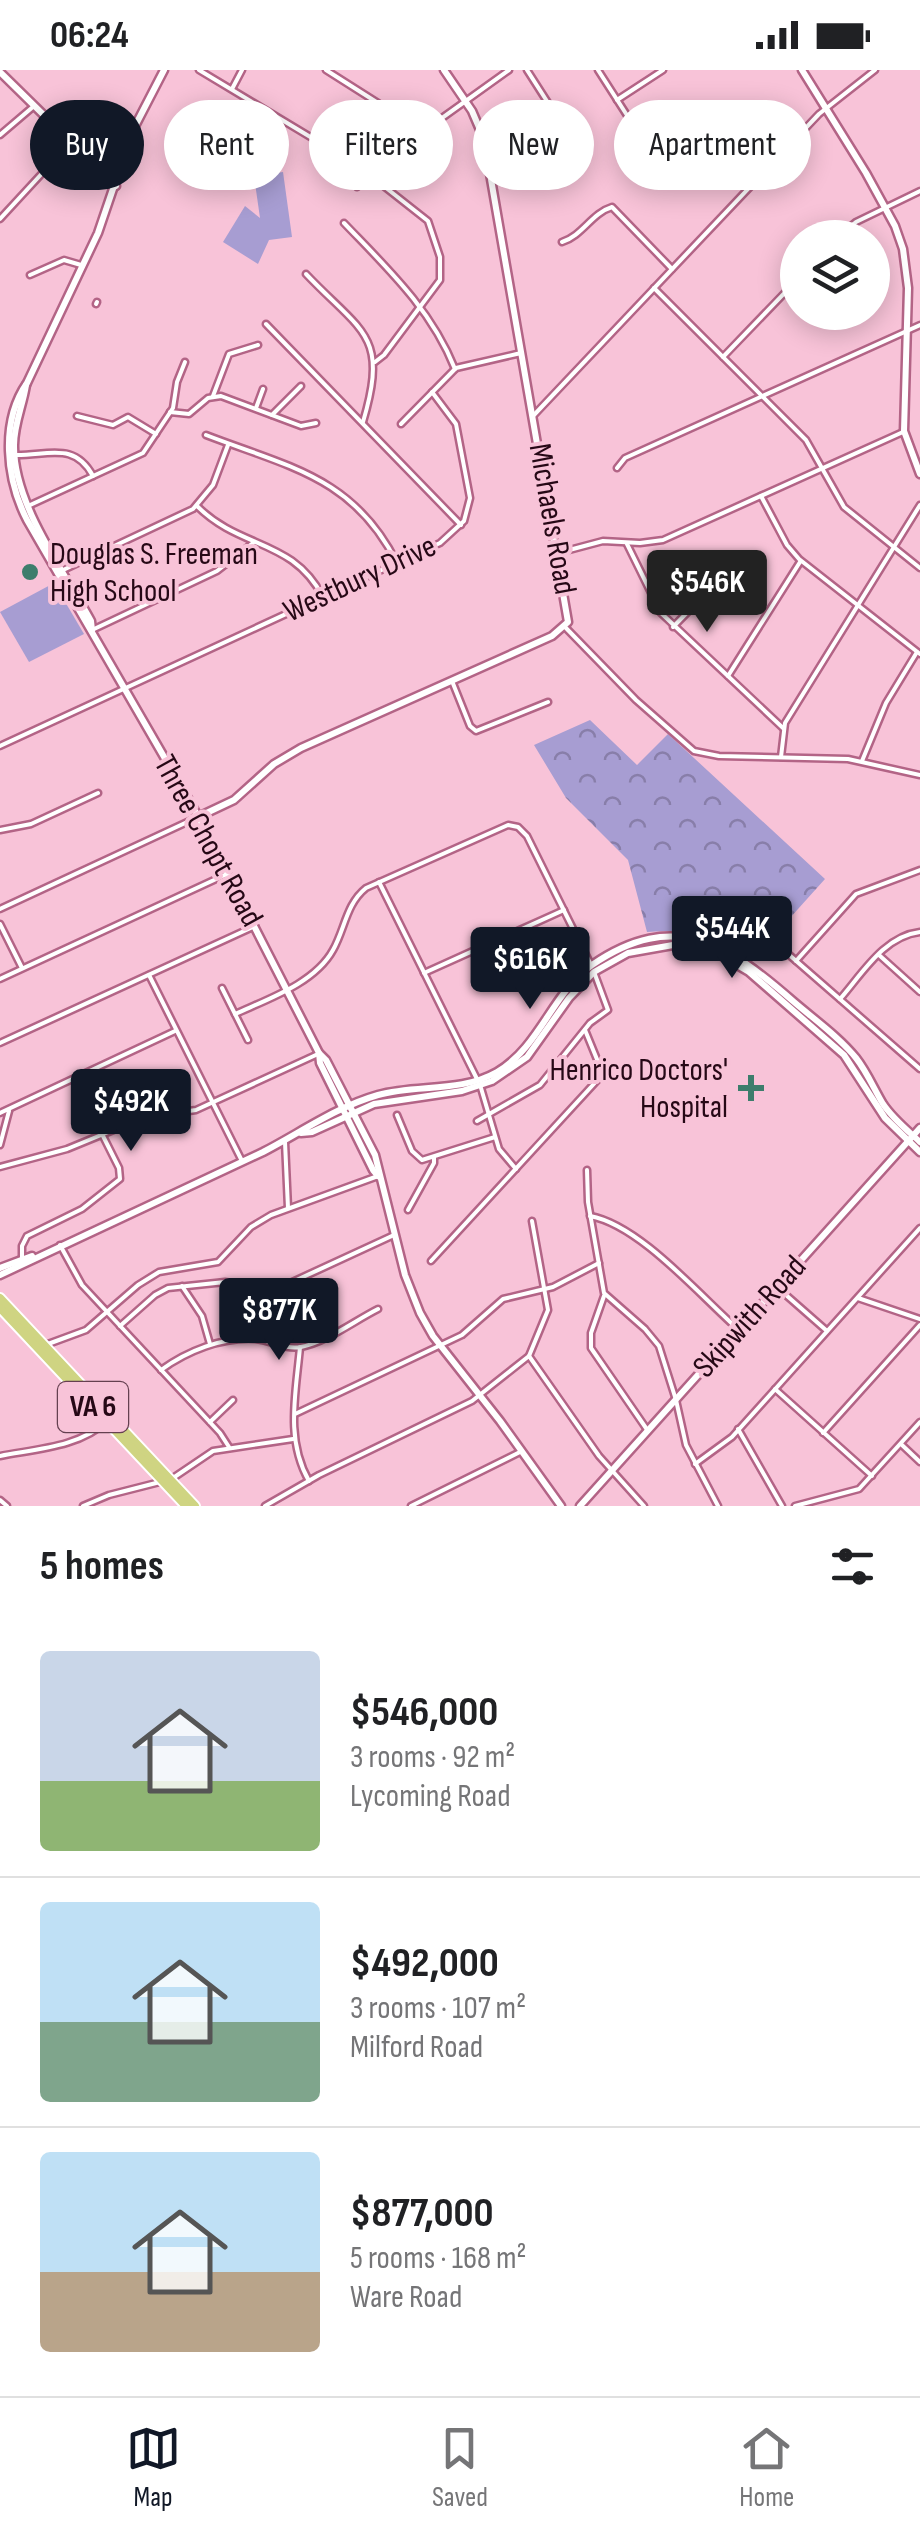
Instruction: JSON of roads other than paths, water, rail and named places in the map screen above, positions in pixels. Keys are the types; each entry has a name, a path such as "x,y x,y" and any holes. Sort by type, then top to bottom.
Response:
{"main road":[{"name":"Three Chopt Road","path":"144,109 164,70"},
{"name":"Michaels Road","path":"198,817 234,800 287,755 565,627 568,610 484,140 478,120 444,70"},
{"path":"802,70 900,238 906,264 904,431 920,474"},
{"path":"0,72 30,102"},
{"name":"Three Chopt Road","path":"60,572 24,513 4,451 14,401 26,384 114,190"},
{"name":"Three Chopt Road","path":"26,384 4,451 28,506 84,623 92,630 198,817 287,988 320,1063 375,1156 414,1301 440,1346 561,1506"},
{"path":"0,1271 242,1162 300,1134 308,1126 391,1099 452,1093 479,1083 520,1054 567,989 593,969 628,953 662,945 695,947 730,959 749,972 844,1056 885,1118 910,1138 920,1152"},
{"name":"Skipwith Road","path":"580,1506 920,1128"},
{"path":"910,1138 920,1142"},
{"name":"VA 6","path":"0,1298 186,1506"},
{"name":"VA 6","path":"0,1308 41,1346"},
{"name":"VA 6","path":"166,1481 195,1506"}],"street":[{"path":"199,70 309,137"},
{"path":"232,90 242,70"},
{"path":"326,70 373,100"},
{"path":"453,109 509,70"},
{"path":"527,70 546,100"},
{"path":"598,70 617,100 663,70"},
{"path":"811,123 875,70"},
{"path":"0,136 30,110"},
{"path":"0,219 30,186"},
{"path":"374,362 422,308 442,275 436,237 423,214 391,190"},
{"path":"534,415 746,190"},
{"path":"861,220 920,192"},
{"path":"562,242 572,238 604,208 612,206 672,269"},
{"path":"344,222 422,308 440,334 455,369"},
{"path":"30,275 64,260 82,266"},
{"path":"306,274 363,334 374,362 373,385 362,423"},
{"path":"654,288 806,440 844,507 920,568"},
{"path":"724,357 780,298"},
{"path":"266,324 461,524"},
{"path":"617,468 626,458 920,325"},
{"path":"170,412 188,414 213,396 229,354 258,345"},
{"path":"402,424 455,369 522,353"},
{"path":"28,506 142,454 170,412 185,362"},
{"path":"272,414 301,386"},
{"path":"256,408 263,389"},
{"name":"Westbury Drive","path":"0,746 446,540 468,512 470,498 453,416 432,392"},
{"path":"213,396 228,397 305,427 316,422"},
{"path":"77,416 114,425 128,418 156,434"},
{"path":"558,553 603,542 662,540 904,431"},
{"path":"206,435 340,490 374,523 397,562"},
{"path":"60,572 197,506 213,485 229,444"},
{"path":"4,451 74,454 93,477"},
{"path":"760,496 787,545 801,561 918,653 886,703 862,761"},
{"path":"781,757 784,728 920,505"},
{"path":"197,506 215,523 298,562 323,597"},
{"path":"92,630 218,571 253,543"},
{"path":"627,543 654,604 784,728"},
{"path":"728,676 801,561"},
{"path":"673,626 718,581"},
{"path":"565,627 688,748 707,755 862,761 920,775"},
{"path":"452,680 472,729 480,732 548,702"},
{"path":"0,830 31,824 98,793"},
{"path":"0,909 198,817"},
{"path":"235,1014 315,974 336,945 353,901 366,888 504,826 516,826 528,836 593,969 608,1010 585,1030 540,1085 477,1121"},
{"path":"796,961 860,892 920,870"},
{"path":"0,979 228,874"},
{"path":"378,882 479,1083 503,1155 516,1169"},
{"path":"424,973 564,910"},
{"path":"0,924 22,968"},
{"path":"0,1043 255,926"},
{"path":"840,999 895,940 920,932"},
{"path":"780,946 920,1069"},
{"path":"878,955 920,992"},
{"path":"150,975 242,1162"},
{"path":"222,988 248,1040"},
{"path":"0,1114 176,1030"},
{"path":"431,1261 604,1073 585,1030"},
{"path":"0,1167 67,1150 146,1117 186,1113 319,1054"},
{"path":"0,1144 10,1108"},
{"path":"397,1115 413,1154 422,1160 495,1137"},
{"path":"22,1260 27,1236 82,1209 121,1178 102,1134"},
{"path":"285,1141 288,1208"},
{"path":"408,1210 434,1157"},
{"path":"587,1170 590,1216 604,1293 591,1348 648,1431"},
{"path":"41,1346 76,1335 159,1272 218,1262 251,1227 288,1208 378,1176"},
{"path":"590,1216 613,1222 634,1234 738,1330"},
{"path":"264,1506 481,1396 529,1356 547,1316 546,1290 532,1221"},
{"path":"695,1464 715,1452 738,1429 920,1228"},
{"path":"120,1326 154,1295 182,1286 225,1282 274,1289 394,1235"},
{"path":"60,1245 77,1278 110,1310 229,1447"},
{"path":"294,1414 440,1346 470,1329 503,1300 568,1282 599,1263"},
{"path":"182,1286 202,1316 210,1346"},
{"path":"778,1287 827,1331"},
{"path":"604,1293 655,1340 676,1400 683,1437 718,1506"},
{"path":"823,1432 920,1322 858,1298"},
{"path":"161,1370 181,1356 210,1346 257,1339 300,1347 378,1309"},
{"path":"300,1347 293,1439 309,1481"},
{"path":"529,1356 611,1472 644,1506"},
{"path":"775,1389 872,1476"},
{"path":"210,1422 233,1400"},
{"path":"0,1456 77,1440 93,1434 109,1419"},
{"path":"795,1506 851,1493 872,1476 920,1422"},
{"path":"738,1429 782,1506"},
{"path":"83,1506 119,1492 166,1481 199,1458 229,1447 293,1439"},
{"path":"900,1444 920,1462"},
{"path":"411,1506 522,1451"},
{"path":"0,1500 7,1506"}],"place":[{"name":"Douglas S. Freeman High School","path":"30,572"},
{"name":"Henrico Doctors' Hospital","path":"751,1088"}]}
